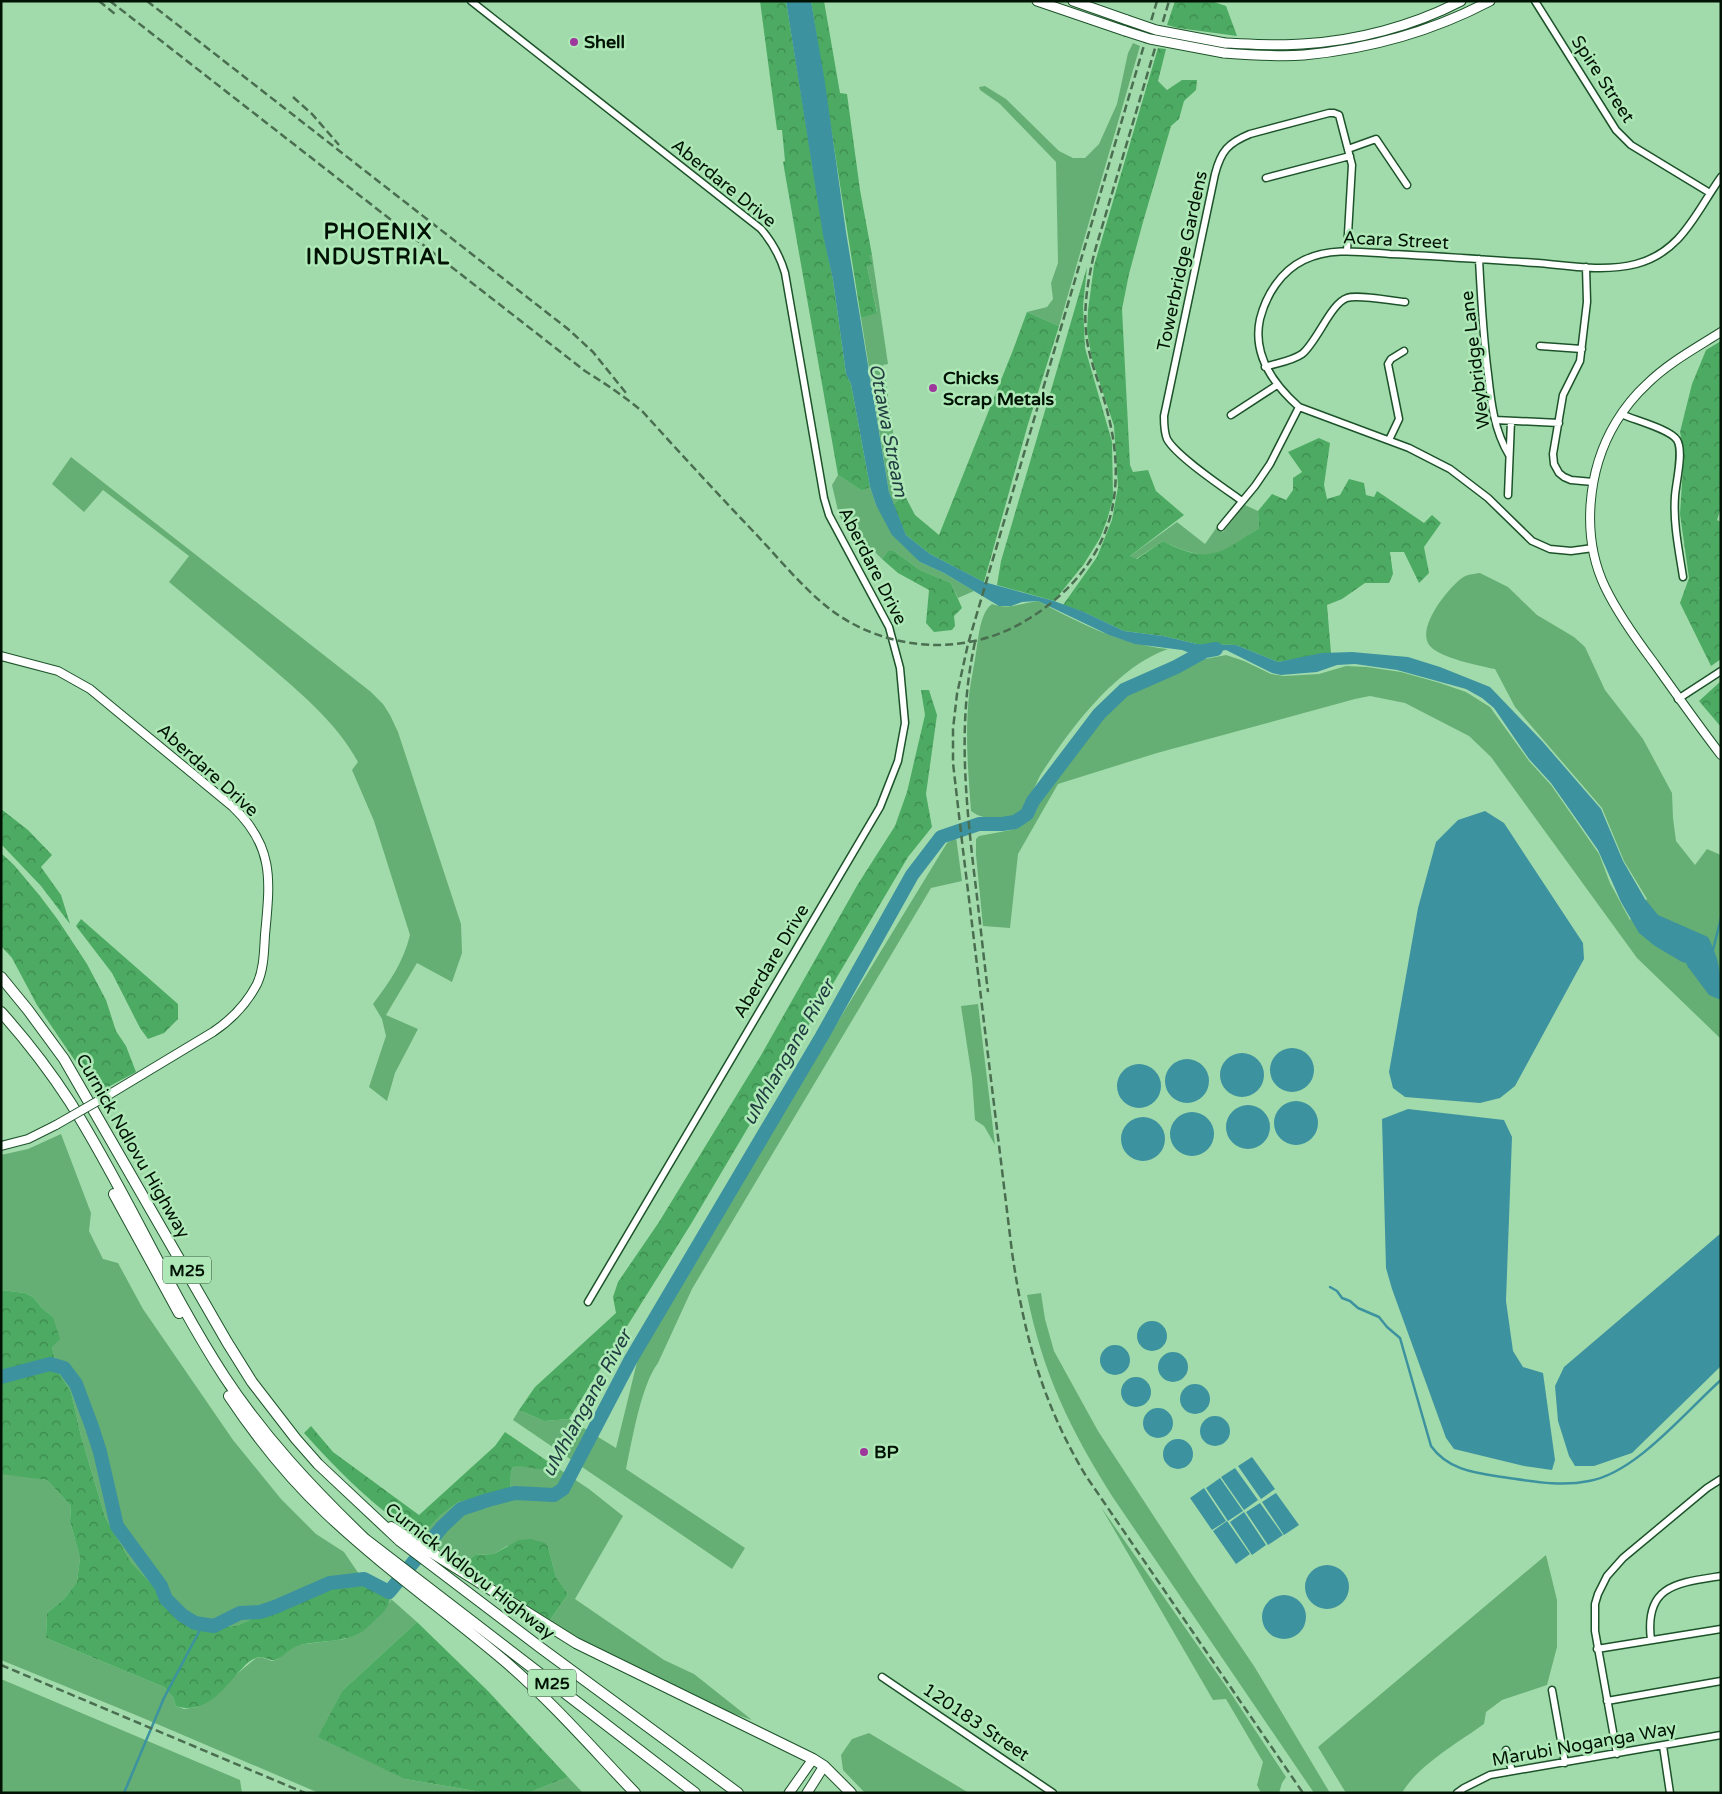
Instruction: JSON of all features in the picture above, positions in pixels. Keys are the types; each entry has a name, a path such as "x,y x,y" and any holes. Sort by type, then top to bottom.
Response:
{"main road":[{"path":"1037,1 1159,41 1224,54 1303,55 1342,50 1416,32 1452,19 1485,2"},
{"path":"1073,1 1156,30 1226,43 1265,45 1303,44 1379,32 1461,1"},
{"name":"Curnick Ndlovu Highway","path":"1,978 64,1059 252,1382 318,1464 377,1520 403,1538 541,1648 738,1793"},
{"name":"Curnick Ndlovu Highway","path":"1,1012 35,1053 70,1103 192,1323 240,1401 286,1459 362,1541 695,1793"},
{"path":"1,1022 46,1078 80,1131 186,1326 246,1422 315,1502 362,1541"},
{"path":"403,1538 576,1643 813,1758 824,1766 851,1793"},
{"path":"406,1575 545,1698 635,1793"},
{"path":"790,1793 813,1758"},
{"path":"807,1793 824,1766"}],"street":[{"name":"Aberdare Drive","path":"471,1 754,223 771,240 780,257 785,273 828,515 889,627 898,658 903,699 904,723 898,761 880,807 588,1302"},
{"name":"Spire Street","path":"1535,1 1616,130 1631,146 1710,193"},
{"name":"Towerbridge Gardens","path":"1242,501 1172,445 1167,438 1164,425 1164,416 1217,166 1226,148 1238,139 1250,134 1329,113 1337,114 1341,118 1350,156 1352,176 1347,251"},
{"path":"1348,149 1376,139 1408,185"},
{"path":"1266,178 1350,156"},
{"name":"Acara Street","path":"1593,548 1571,551 1550,550 1532,542 1488,498 1469,482 1425,455 1300,407 1277,385 1270,376 1262,359 1258,330 1264,306 1270,293 1288,272 1304,260 1326,253 1347,251 1586,267 1614,267 1635,264 1654,257 1670,247 1687,230 1721,178"},
{"name":"Weybridge Lane","path":"1479,259 1484,342 1495,420 1500,441 1509,454"},
{"path":"1586,267 1587,302 1580,361 1577,371 1563,394 1553,454 1554,464 1559,473 1570,480 1593,482"},
{"path":"1265,367 1301,354 1343,300 1354,297 1405,302"},
{"path":"1721,332 1662,370 1636,395 1622,414 1610,435 1593,482 1591,526 1593,548 1604,586 1617,610 1678,699 1721,755"},
{"path":"1540,346 1582,349"},
{"path":"1389,440 1399,419 1388,364 1391,359 1404,351"},
{"path":"1232,415 1277,385"},
{"path":"1221,527 1255,486 1270,464 1300,407"},
{"path":"1622,414 1671,434 1678,443 1680,458 1674,498 1683,577"},
{"path":"1495,420 1559,423"},
{"name":"Weybridge Lane","path":"1508,495 1511,421"},
{"name":"Aberdare Drive","path":"1,656 58,672 90,689 244,818 254,831 266,859 269,891 263,962 257,983 238,1011 225,1024 206,1038 56,1125 28,1139 1,1146"},
{"path":"1678,699 1721,671"},
{"path":"1617,1754 1597,1649 1595,1604 1598,1594 1607,1576 1623,1558 1707,1488 1721,1479"},
{"path":"1651,1640 1649,1620 1651,1610 1654,1603 1666,1591 1675,1585 1721,1576"},
{"path":"1597,1649 1721,1629"},
{"name":"120183 Street","path":"882,1677 1053,1793"},
{"path":"1607,1701 1721,1681"},
{"path":"1552,1690 1564,1763"},
{"name":"Marubi Noganga Way","path":"1457,1793 1490,1775 1721,1735"},
{"path":"1663,1746 1670,1793"},
{"path":"1506,1750 1512,1771"}],"green space":[{"path":"760,1 786,1 824,237 833,280 846,374 851,384 870,487 862,491 838,475 783,162 785,161 782,130 777,130"},
{"path":"811,1 824,1 840,93 847,94 860,190 872,255 869,255 872,264 867,266 877,313 861,318"},
{"path":"1175,1 1211,1 1226,6 1237,36 1167,25"},
{"path":"1133,43 1140,46 1059,326 1027,312 1047,307 1053,299 1051,283 1058,263 1056,162 1000,104 980,90 979,87 985,86 1006,99 1059,151 1073,158 1085,158 1099,144 1117,104 1128,53"},
{"path":"1158,48 1166,49 1158,81 1167,90 1182,80 1197,80 1196,90 1184,101 1179,119 1171,126 1129,274 1122,309 1130,465 1133,472 1148,470 1156,491 1184,515 1130,556 1137,559 1163,541 1192,553 1203,554 1223,550 1234,544 1259,528 1258,511 1272,494 1286,500 1293,490 1293,478 1302,472 1288,452 1319,438 1330,443 1324,485 1327,499 1340,495 1349,479 1364,483 1366,495 1374,497 1377,491 1424,523 1432,515 1441,523 1424,547 1429,573 1419,583 1404,552 1390,552 1393,574 1389,583 1365,583 1342,599 1327,605 1331,653 1278,662 1236,645 1197,644 1163,636 1124,631 1084,612 1063,605 1097,557 1112,520 1118,487 1114,426 1092,359 1087,331 1088,310 1094,266"},
{"path":"869,255 872,255 888,364 883,365 901,487 904,494 893,505 889,492 861,318 877,312 867,266"},
{"path":"1087,267 1083,306 1085,348 1112,442 1113,499 1100,538 1084,564 1054,601 997,585 1001,561"},
{"path":"1027,312 1059,326 1028,424 984,582 930,554 906,535 893,505 904,494 915,515 939,535"},
{"path":"1721,341 1721,508 1717,520 1721,522 1721,585 1719,588 1721,589 1721,659 1711,666 1680,603 1689,578 1680,514 1684,452 1680,432 1692,384 1706,350"},
{"path":"71,457 371,692 383,704 390,715 398,732 461,924 462,953 452,982 417,963 386,1015 418,1029 395,1073 387,1101 369,1087 386,1036 382,1019 373,1004 395,971 404,954 410,935 374,821 352,770 358,762 327,719 314,706 169,582 189,556 103,490 84,512 52,484"},
{"path":"838,475 862,491 870,487 876,505 920,562 944,573 974,591 958,598 951,583 920,570 894,551 888,551 882,559 873,550 863,556 839,515 832,485"},
{"path":"1245,505 1258,511 1259,528 1235,545 1219,553 1212,555 1198,554 1163,541 1136,559 1130,556 1177,522 1205,544 1217,527 1223,532"},
{"path":"888,551 894,551 920,570 951,583 962,608 954,616 955,626 952,630 934,632 926,623 929,590 898,573 882,559"},
{"path":"1480,573 1508,587 1537,615 1574,637 1585,647 1605,690 1643,739 1672,793 1676,841 1695,865 1707,849 1721,855 1721,1039 1637,958 1491,757 1469,736 1405,703 1370,696 1157,753 1058,784 1018,854 1010,928 983,926 976,839 979,836 1011,830 1027,822 1036,811 1045,787 1071,757 1101,714 1124,693 1195,661 1226,655 1271,674 1284,676 1319,674 1346,666 1401,672 1466,692 1490,707 1529,761 1551,785 1599,854 1610,883 1630,920 1647,899 1624,861 1602,808 1515,707 1495,669 1461,661 1442,654 1430,646 1426,639 1430,620 1435,609 1449,590 1464,577"},
{"path":"1038,601 1084,625 1100,631 1133,642 1168,649 1130,670 1096,701 1080,719 1053,756 1021,811 1010,817 996,819 982,817 971,811 967,739 969,695 981,623 985,612 992,604 1009,606"},
{"path":"1721,681 1721,727 1699,701"},
{"path":"921,690 929,690 937,715 926,794 932,827 908,857 691,1224 569,1419 544,1421 519,1410 535,1387 616,1313 613,1297 618,1282 659,1222 760,1057 858,884 895,826 907,792 925,715"},
{"path":"1,809 28,830 52,855 41,867 61,895 70,924 41,886 1,844"},
{"path":"956,837 962,881 931,888 692,1289 652,1373 642,1399 626,1469 745,1548 732,1569 513,1420 519,1410 544,1421 569,1419 616,1448 638,1358 696,1262 765,1141 947,843"},
{"path":"1,853 14,865 40,896 87,964 106,1000 116,1031 126,1046 136,1072 97,1093 37,1005 12,958 1,946"},
{"path":"81,919 178,1004 178,1019 164,1033 148,1039 140,1028 112,973 76,926"},
{"path":"978,1004 995,1145 984,1126 975,1120 972,1078 961,1006"},
{"path":"61,1134 91,1213 89,1231 103,1259 118,1263 143,1309 233,1440 281,1499 316,1534 344,1552 365,1583 331,1585 238,1625 210,1630 194,1627 174,1615 162,1603 154,1587 131,1562 105,1517 81,1436 71,1392 57,1370 52,1347 53,1317 33,1297 25,1293 1,1290 1,1155 28,1149"},
{"path":"1,1290 25,1293 33,1297 53,1317 60,1339 52,1347 57,1370 71,1392 81,1436 105,1517 131,1562 154,1587 162,1603 174,1615 194,1627 210,1630 238,1625 331,1585 365,1583 390,1596 384,1611 365,1629 349,1638 300,1645 275,1660 260,1657 252,1660 215,1697 204,1704 191,1708 176,1706 173,1697 164,1687 46,1638 47,1613 64,1599 77,1582 80,1558 70,1521 71,1506 47,1480 1,1474"},
{"path":"1041,1293 1045,1319 1054,1351 1098,1431 1254,1666 1330,1793 1314,1793 1112,1496 1083,1447 1060,1400 1041,1350 1027,1295"},
{"path":"311,1426 333,1452 419,1515 495,1446 505,1432 553,1465 541,1469 523,1466 513,1467 510,1489 458,1502 441,1515 420,1537 373,1502 331,1462 304,1433"},
{"path":"521,1465 537,1469 553,1465 589,1489 623,1516 575,1599 664,1660 694,1674 752,1720 726,1711 588,1645 550,1620 568,1594 556,1577 548,1547 507,1546 494,1554 475,1555 463,1564 420,1537 441,1515 458,1502 510,1489 513,1467"},
{"path":"7,1473 47,1480 71,1506 70,1521 80,1558 77,1582 64,1599 47,1613 46,1638 164,1687 173,1697 176,1706 184,1709 197,1707 256,1658 261,1657 272,1661 278,1659 287,1650 298,1645 345,1639 390,1602 391,1599 417,1622 343,1690 405,1779 487,1793 319,1793 1,1660 1,1474"},
{"path":"1101,1507 1230,1692 1286,1777 1279,1793 1261,1793 1257,1785 1263,1762 1226,1699 1213,1700"},
{"path":"531,1539 545,1543 548,1547 556,1577 568,1594 550,1620 463,1564 475,1555 494,1554 519,1540"},
{"path":"1546,1555 1557,1600 1557,1647 1547,1685 1502,1700 1486,1712 1484,1724 1428,1764 1402,1793 1346,1793 1318,1747"},
{"path":"417,1622 488,1691 568,1777 528,1793 487,1793 405,1779 318,1737 343,1690"},
{"path":"1,1679 240,1780 242,1793 1,1793"},
{"path":"869,1733 969,1793 865,1793 843,1770 841,1755 852,1739"},
{"path":"568,1777 583,1793 528,1793"}],"water":[{"path":"786,1 811,1 825,83 846,232 889,492 906,535 930,554 984,582 1054,601 1084,612 1124,631 1163,636 1197,644 1236,645 1278,662 1322,653 1352,652 1408,657 1440,667 1490,687 1542,741 1601,809 1623,861 1645,899 1658,915 1708,937 1719,967 1721,1000 1709,995 1686,963 1655,946 1639,933 1621,902 1598,850 1551,783 1529,759 1494,708 1482,698 1466,689 1397,670 1355,664 1337,665 1317,672 1281,675 1272,673 1226,650 1195,655 1182,650 1135,644 1109,635 1038,601 1022,602 1011,606 999,606 944,573 920,562 892,535 876,505 870,487 851,384 846,374 833,280 823,235"},
{"path":"1485,811 1504,823 1583,943 1584,959 1515,1086 1500,1098 1480,1103 1405,1097 1393,1088 1389,1072 1418,908 1436,842 1458,820"},
{"path":"1292,1048 1304,1052 1310,1058 1314,1070 1310,1082 1304,1088 1292,1092 1280,1088 1274,1082 1270,1070 1274,1058 1280,1052"},
{"path":"1242,1053 1254,1057 1260,1063 1264,1075 1260,1087 1254,1093 1242,1097 1230,1093 1224,1087 1220,1075 1224,1063 1230,1057"},
{"path":"1187,1059 1199,1063 1205,1069 1209,1081 1205,1093 1199,1099 1187,1103 1175,1099 1169,1093 1165,1081 1169,1069 1175,1063"},
{"path":"1139,1064 1151,1068 1157,1074 1161,1086 1157,1098 1151,1104 1139,1108 1127,1104 1121,1098 1117,1086 1121,1074 1127,1068"},
{"path":"1296,1101 1308,1105 1314,1111 1318,1123 1314,1135 1308,1141 1296,1145 1284,1141 1278,1135 1274,1123 1278,1111 1284,1105"},
{"path":"1248,1105 1260,1109 1266,1115 1270,1127 1266,1139 1260,1145 1248,1149 1236,1145 1230,1139 1226,1127 1230,1115 1236,1109"},
{"path":"1408,1109 1504,1120 1512,1137 1506,1301 1513,1351 1523,1367 1543,1373 1555,1460 1552,1470 1524,1466 1454,1449 1446,1438 1386,1268 1382,1119"},
{"path":"1192,1112 1204,1116 1210,1122 1214,1134 1210,1146 1204,1152 1192,1156 1180,1152 1174,1146 1170,1134 1174,1122 1180,1116"},
{"path":"1143,1117 1155,1121 1161,1127 1165,1139 1161,1151 1155,1157 1143,1161 1131,1157 1125,1151 1121,1139 1125,1127 1131,1121"},
{"path":"1721,1233 1721,1366 1632,1453 1594,1466 1575,1466 1569,1456 1558,1421 1555,1386 1564,1367"},
{"path":"1152,1321 1163,1325 1167,1336 1163,1347 1152,1351 1141,1347 1137,1336 1141,1325"},
{"path":"1115,1345 1126,1349 1130,1360 1126,1371 1115,1375 1104,1371 1100,1360 1104,1349"},
{"path":"1173,1352 1184,1356 1188,1367 1184,1378 1173,1382 1162,1378 1158,1367 1162,1356"},
{"path":"1136,1377 1147,1381 1151,1392 1147,1403 1136,1407 1125,1403 1121,1392 1125,1381"},
{"path":"1195,1384 1206,1388 1210,1399 1206,1410 1195,1414 1184,1410 1180,1399 1184,1388"},
{"path":"1158,1408 1169,1412 1173,1423 1169,1434 1158,1438 1147,1434 1143,1423 1147,1412"},
{"path":"1215,1416 1226,1420 1230,1431 1226,1442 1215,1446 1204,1442 1200,1431 1204,1420"},
{"path":"1178,1439 1189,1443 1193,1454 1189,1465 1178,1469 1167,1465 1163,1454 1167,1443"},
{"path":"1252,1457 1275,1489 1261,1499 1238,1466"},
{"path":"1235,1468 1258,1500 1244,1510 1221,1477"},
{"path":"1220,1478 1243,1511 1228,1521 1206,1488"},
{"path":"1204,1488 1226,1521 1212,1530 1190,1498"},
{"path":"1276,1493 1299,1525 1284,1535 1262,1502"},
{"path":"1260,1503 1283,1535 1268,1545 1246,1512"},
{"path":"1244,1512 1266,1545 1252,1555 1230,1522"},
{"path":"1227,1521 1250,1554 1236,1564 1213,1531"},
{"path":"1327,1565 1339,1569 1345,1575 1349,1587 1345,1599 1339,1605 1327,1609 1315,1605 1309,1599 1305,1587 1309,1575 1315,1569"},
{"path":"1284,1595 1296,1599 1302,1605 1306,1617 1302,1629 1296,1635 1284,1639 1272,1635 1266,1629 1262,1617 1266,1605 1272,1599"}],"waterway":[{"name":"uMhlangane River","path":"1,1377 50,1364 64,1368 76,1384 92,1427 100,1452 117,1526 161,1586 166,1599 182,1615 195,1623 214,1626 240,1613 260,1612 275,1607 330,1583 364,1579 389,1592 442,1527 461,1509 515,1493 554,1495 563,1489 631,1359 822,1036 912,875 941,837 979,824 1015,822 1027,814 1033,801 1099,714 1124,690 1176,667 1205,651 1216,649"},
{"path":"1713,950 1721,918"},
{"path":"1330,1287 1337,1291 1342,1298 1350,1301 1358,1308 1379,1317 1400,1338 1431,1446 1445,1460 1472,1472 1546,1483 1578,1483 1607,1476 1625,1466 1660,1439 1721,1380"},
{"path":"124,1793 164,1698 202,1626 214,1626"}],"railway":[{"path":"99,1 115,14"},
{"path":"110,1 585,371 643,412 797,579 826,606 849,622 874,633 900,641 926,645 954,644 980,640 1006,631 1030,618 1046,607 1074,582 1096,552 1104,535 1114,498 1116,471 1109,419 1092,364 1086,334 1087,288 1094,254 1169,1"},
{"path":"147,1 568,329 593,352 626,393"},
{"path":"1157,1 968,644 957,694 953,729 953,763 1012,1252 1022,1312 1046,1395 1086,1476 1303,1793"},
{"path":"293,97 312,114 339,145"},
{"path":"975,642 966,699 966,785 988,992"},
{"path":"1,1665 305,1793"}],"place":[{"name":"Shell","path":"574,42"},
{"name":"Chicks Scrap Metals","path":"933,388"},
{"name":"BP","path":"864,1452"}],"district":[{"name":"PHOENIX INDUSTRIAL","path":"378,244"}],"water label":[{"name":"Ottawa Stream","path":"889,430"}]}
